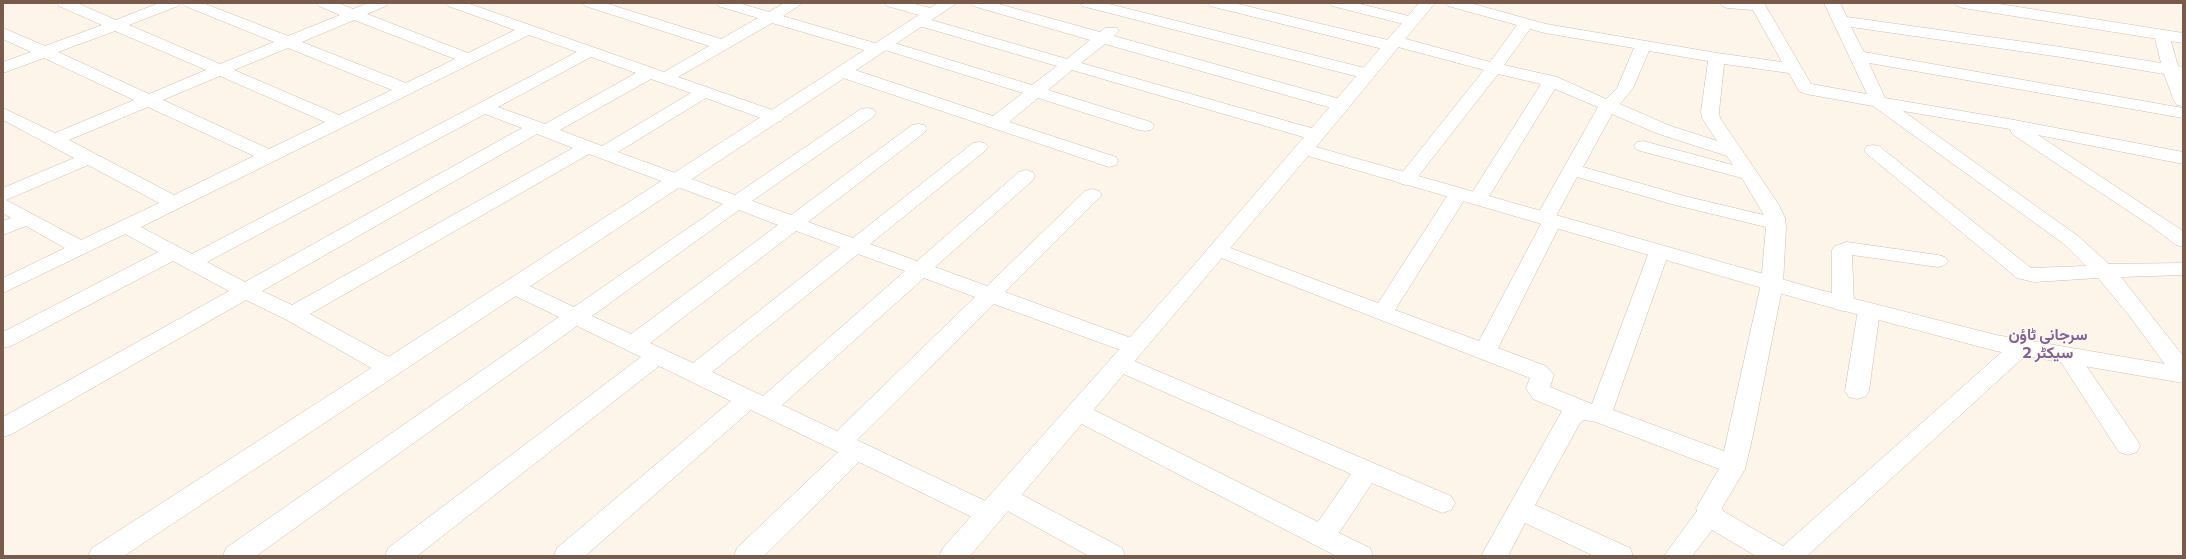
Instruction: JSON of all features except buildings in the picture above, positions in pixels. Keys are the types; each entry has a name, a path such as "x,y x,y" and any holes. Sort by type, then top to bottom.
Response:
{"street":[{"path":"64,3 340,122"},
{"path":"3,68 173,3"},
{"path":"190,3 406,90"},
{"path":"324,3 469,58"},
{"path":"54,140 381,3"},
{"path":"590,3 722,45"},
{"path":"723,3 882,47 1036,92 1145,126"},
{"path":"3,428 245,291 541,129 722,45 795,3"},
{"path":"893,3 934,13 1070,64 1310,142 1406,179 1659,252 1843,304 1996,343 2068,356 2183,373"},
{"path":"978,3 1341,105"},
{"path":"1087,3 1367,74"},
{"path":"996,123 1146,3"},
{"path":"1215,3 1393,43 1551,81 1662,129 1733,152"},
{"path":"1337,3 1412,21"},
{"path":"953,556 1218,250 1427,3"},
{"path":"1453,3 1526,24 1643,46 1795,69"},
{"path":"1727,3 1757,4 1805,87 1812,90 2009,124 2183,158"},
{"path":"1832,3 1839,21 1879,102 2071,240 2104,271 2136,309 2183,373"},
{"path":"1963,3 1995,5 2183,38"},
{"path":"465,4 528,30 775,117"},
{"path":"102,556 934,13"},
{"path":"1839,21 2177,71"},
{"path":"1406,179 1494,68 1526,24"},
{"path":"3,286 528,30"},
{"path":"3,33 269,156"},
{"path":"2162,34 2177,71 2183,101"},
{"path":"1484,352 1572,170 1607,106 1620,97 1643,46"},
{"path":"3,341 183,257 483,107 589,52"},
{"path":"1856,56 2183,113"},
{"path":"1717,58 1710,112 1711,118 1769,205 1776,224 1772,284 1733,464 1709,508 1713,518 1778,556"},
{"path":"844,72 1109,161"},
{"path":"1382,313 1468,197 1551,81"},
{"path":"293,314 704,92"},
{"path":"483,107 677,181 990,295 1127,355 1367,470 1442,503"},
{"path":"236,556 867,113"},
{"path":"3,114 174,202"},
{"path":"2009,124 2158,222 2183,241"},
{"path":"633,344 918,129"},
{"path":"1643,146 1712,166 1748,174"},
{"path":"695,374 979,147"},
{"path":"1873,150 2024,273 2034,276 2104,271 2183,269"},
{"path":"3,195 89,158"},
{"path":"1572,170 1682,201 1776,224"},
{"path":"567,556 920,270 1026,176"},
{"path":"747,556 990,295 1092,195"},
{"path":"3,204 80,248"},
{"path":"3,229 26,218"},
{"path":"2158,222 2183,224"},
{"path":"125,226 245,291 293,314 390,368"},
{"path":"1843,304 1842,250 1847,248 1938,261"},
{"path":"1218,250 1538,372 1542,375 1538,388 1541,393 1733,464"},
{"path":"1592,413 1659,252"},
{"path":"514,287 847,447 996,506 1112,556"},
{"path":"1857,391 1869,310"},
{"path":"1789,556 2020,348"},
{"path":"398,556 658,356"},
{"path":"2068,356 2128,446"},
{"path":"1078,412 1360,556"},
{"path":"1494,556 1571,417 1576,412 1592,413"},
{"path":"1322,537 1367,470"},
{"path":"1520,509 1620,556"},
{"path":"1677,556 1710,513"}],"district":[{"name":"سرجانی ٹاؤن سیکٹر 2","path":"2048,344"}]}
